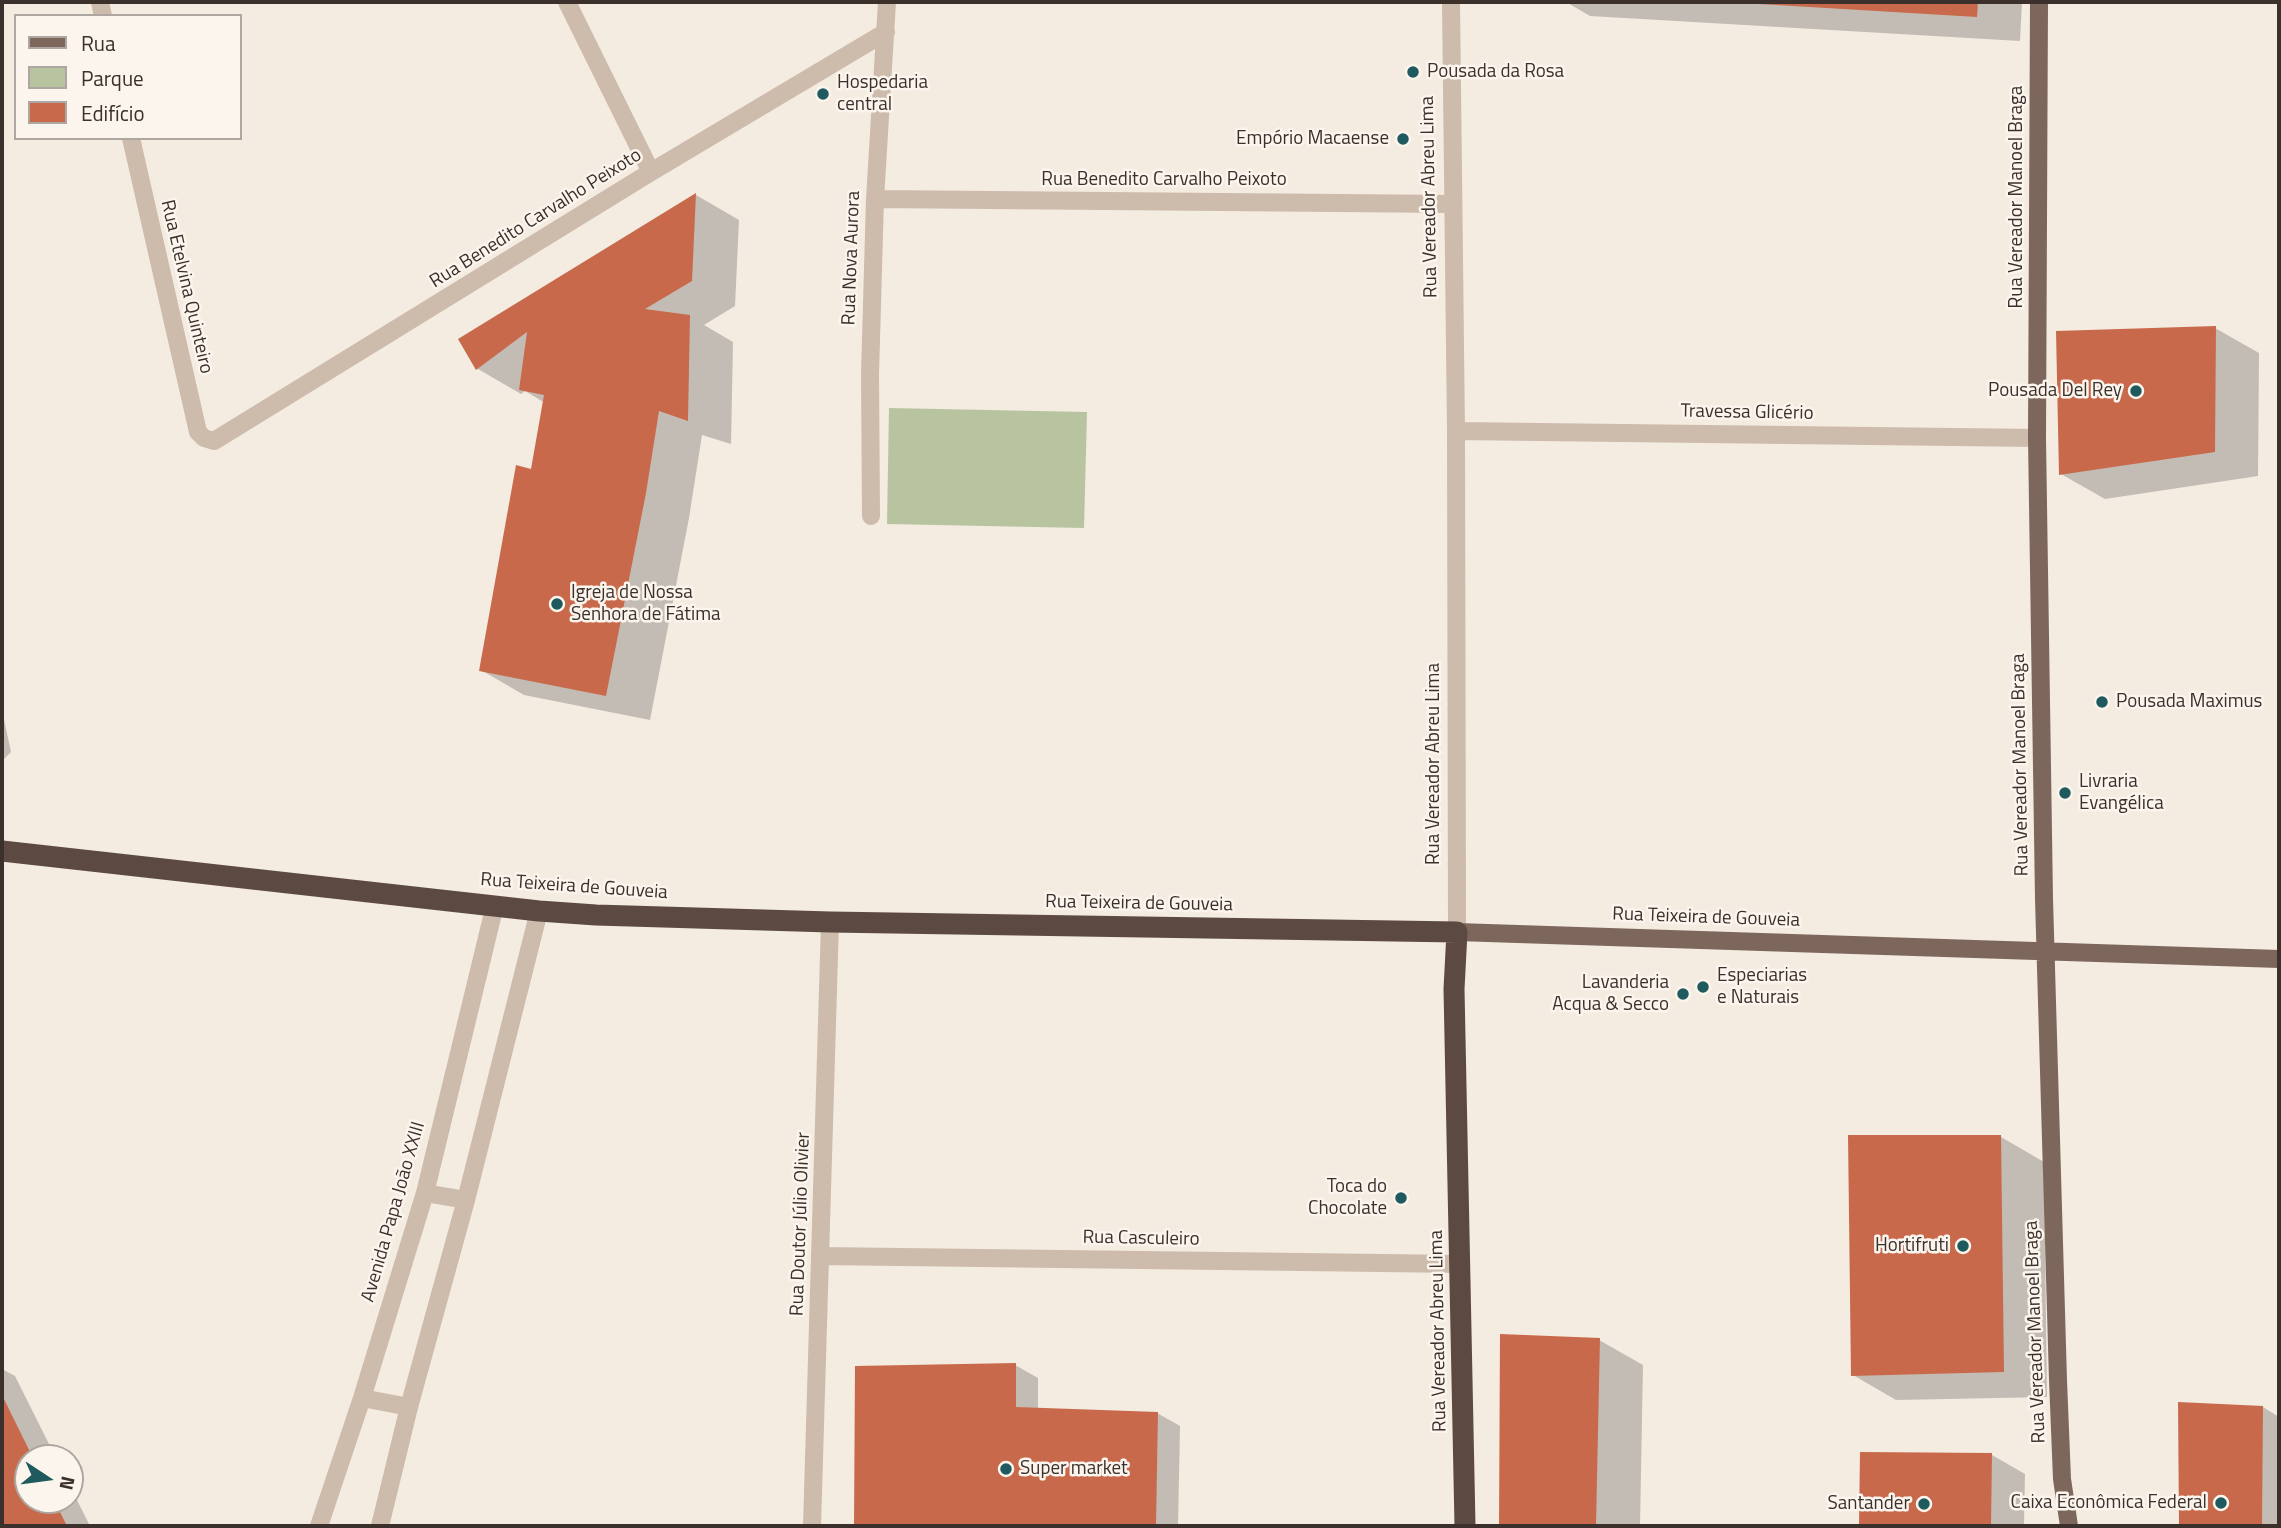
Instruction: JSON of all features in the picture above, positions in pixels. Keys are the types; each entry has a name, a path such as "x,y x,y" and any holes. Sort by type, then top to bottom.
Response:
{"highway":[{"name":"Rua Teixeira de Gouveia","path":"2,848 539,911 596,915 830,922 1457,932"},
{"name":"Rua Vereador Abreu Lima","path":"1457,932 1454,989 1465,1526"}],"main road":[{"name":"Rua Vereador Manoel Braga","path":"2039,2 2037,438 2045,951 2062,1479 2068,1526"},
{"name":"Rua Teixeira de Gouveia","path":"1457,932 2279,959"}],"street":[{"path":"567,2 651,172"},
{"name":"Rua Nova Aurora","path":"871,516 870,374 875,199 887,2"},
{"name":"Rua Vereador Abreu Lima","path":"1451,2 1456,431 1457,932"},
{"name":"Rua Benedito Carvalho Peixoto","path":"209,440 220,438 651,172 886,32"},
{"name":"Rua Etelvina Quinteiro","path":"131,140 198,432 209,440"},
{"name":"Rua Benedito Carvalho Peixoto","path":"875,199 1453,204"},
{"name":"Travessa Glicério","path":"1456,431 2037,438"},
{"name":"Avenida Papa João XXIII","path":"319,1526 362,1398 425,1193 495,905"},
{"path":"380,1526 539,911"},
{"name":"Rua Doutor Júlio Olivier","path":"812,1526 830,922"},
{"path":"425,1193 466,1200"},
{"name":"Rua Casculeiro","path":"821,1256 1461,1264"},
{"path":"362,1398 410,1407"}],"green space":[{"path":"889,408 1087,412 1084,528 887,524"}],"building":[{"path":"1759,2 1978,2 1977,17"},
{"path":"696,193 692,281 645,309 690,315 688,421 659,411 646,493 606,696 479,671 516,465 531,469 544,395 519,390 527,332 476,370 458,339"},
{"name":"Pousada Del Rey","path":"2216,326 2215,452 2059,475 2056,331"},
{"path":"1848,1135 2001,1135 2004,1372 1851,1376"},
{"path":"1500,1334 1600,1338 1596,1526 1499,1526"},
{"name":"Super market","path":"1016,1363 1016,1407 1158,1412 1156,1526 854,1526 855,1366"},
{"path":"2,1395 26,1444 14,1444 14,1514 61,1514 67,1526 2,1526"},
{"path":"2178,1402 2263,1406 2262,1526 2179,1526"},
{"path":"1860,1452 1992,1453 1991,1526 1859,1526"}],"place":[{"name":"Pousada da Rosa","path":"1413,72"},
{"name":"Hospedaria central","path":"823,94"},
{"name":"Empório Macaense","path":"1403,139"},
{"name":"Pousada Del Rey","path":"2136,391"},
{"name":"Igreja de Nossa Senhora de Fátima","path":"557,604"},
{"name":"Pousada Maximus","path":"2102,702"},
{"name":"Livraria Evangélica","path":"2065,793"},
{"name":"Especiarias e Naturais","path":"1703,987"},
{"name":"Lavanderia Acqua & Secco","path":"1683,994"},
{"name":"Toca do Chocolate","path":"1401,1198"},
{"name":"Hortifruti","path":"1963,1246"},
{"name":"Super market","path":"1006,1469"},
{"name":"Caixa Econômica Federal","path":"2221,1503"},
{"name":"Santander","path":"1924,1504"}]}
